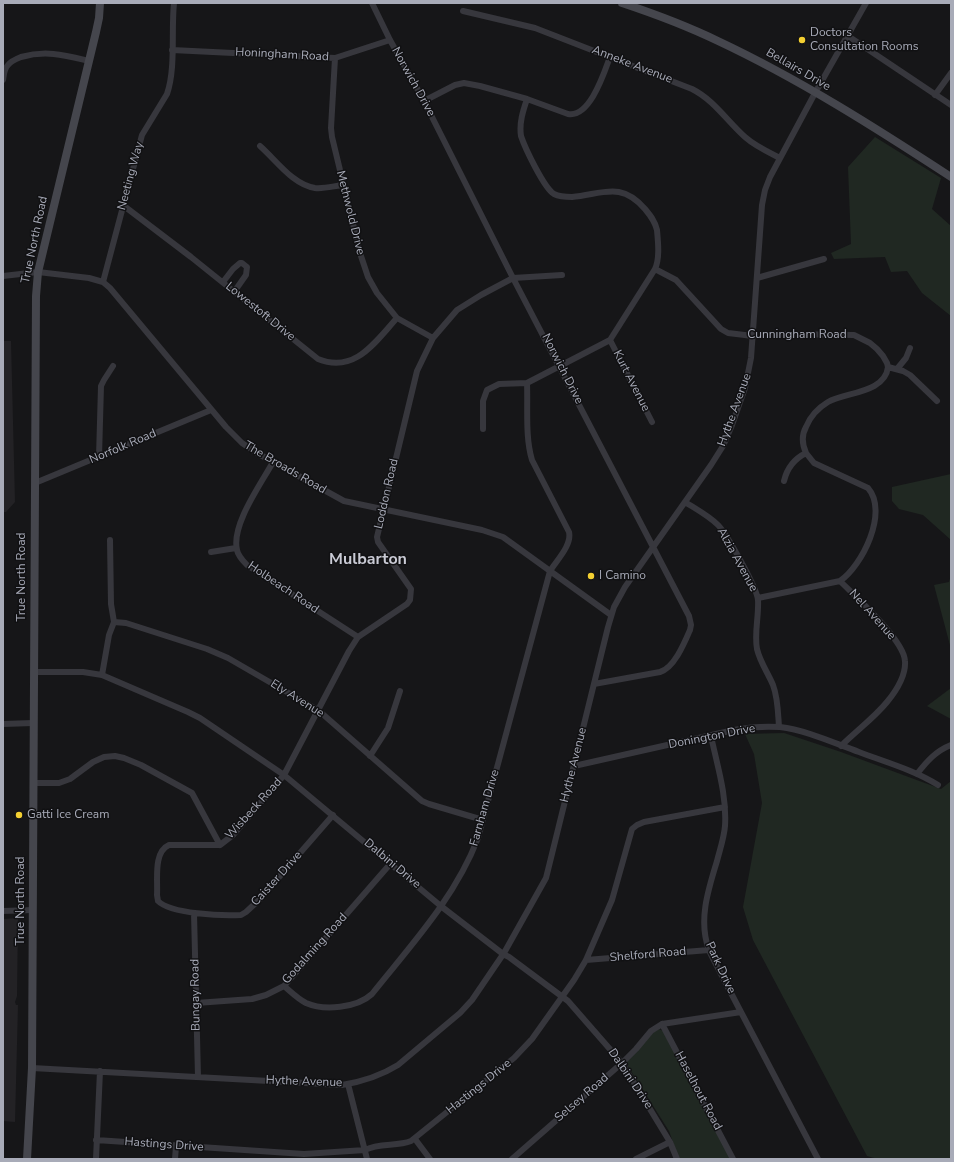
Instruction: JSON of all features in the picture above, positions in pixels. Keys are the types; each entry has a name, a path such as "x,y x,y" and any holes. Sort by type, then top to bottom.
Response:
{"main road":[{"name":"True North Road","path":"27,1159 32,1068 35,319 38,272 99,18 100,3"},
{"name":"Bellairs Drive","path":"622,3 718,40 764,64 815,93 951,177"}],"street":[{"name":"Neeting Way","path":"103,282 142,135 167,94 169,88 174,3"},
{"name":"Norwich Drive","path":"372,3 689,616 691,625 690,630 673,662 665,670 594,684"},
{"name":"Hythe Avenue","path":"32,1068 321,1085 348,1084 391,1069 407,1058 466,1007 503,954 546,878 614,607 625,587 653,546 718,455 728,434 749,372 754,336 762,200 766,186 815,93 866,3"},
{"name":"Anneke Avenue","path":"463,11 535,28 698,92 715,105 747,139 760,148 780,158"},
{"path":"848,36 951,105"},
{"name":"Honingham Road","path":"172,50 335,58 390,40"},
{"path":"3,80 5,69 10,62 29,55 49,53 89,61"},
{"path":"424,101 455,85 464,83 527,99 568,114 579,113 594,94 610,57"},
{"name":"Methwold Drive","path":"335,58 331,128 343,185 364,267 377,293 397,318 433,338"},
{"path":"935,95 951,73"},
{"path":"483,429 483,401 487,390 499,384 527,383 610,340 655,269 658,261 656,225 649,214 632,196 623,192 613,191 577,196 561,196 554,194 546,185 521,136 521,124 527,99"},
{"path":"260,146 302,184 313,188 343,185"},
{"name":"Lowestoft Drive","path":"124,206 223,282 318,359 336,364 348,362 358,357 397,318"},
{"path":"757,278 824,259"},
{"path":"223,282 236,266 240,264 245,265 247,267 246,275 234,292"},
{"name":"Cunningham Road","path":"655,269 676,280 720,329 728,333 754,336 778,334 854,335 870,343 877,349 883,356 888,367"},
{"path":"3,276 38,272 89,278 103,282"},
{"name":"Loddon Road","path":"284,775 358,636 407,604 410,600 412,594 409,585 378,542 378,532 417,371 433,338 457,310 513,278 562,275"},
{"name":"The Broads Road","path":"103,282 110,288 211,410 242,443 344,501 493,533 503,538 611,615"},
{"name":"Kurt Avenue","path":"610,340 652,422"},
{"path":"897,369 906,358 910,348"},
{"path":"99,457 101,386 114,366"},
{"path":"758,598 840,581 846,577 859,561 870,539 874,526 875,502 873,495 868,488 814,463 806,453 803,446 803,434 812,415 828,402 879,383 885,376 888,367 903,371 910,375 937,401"},
{"name":"Farnham Drive","path":"284,986 305,1003 314,1006 339,1007 362,1002 372,994 442,907 472,855 483,820 550,571 568,544 570,535 530,454 528,440 527,383"},
{"name":"Norfolk Road","path":"35,483 211,410"},
{"path":"784,481 786,474 794,461 806,453"},
{"path":"210,552 236,548 238,527 273,462"},
{"name":"Alzia Avenue","path":"685,502 710,518 721,528 744,568 758,598 756,647 777,698 779,727"},
{"path":"102,675 109,635 114,622 111,604 110,540"},
{"name":"Holbeach Road","path":"236,548 238,554 247,565 358,636"},
{"name":"Nel Avenue","path":"840,581 888,632 902,651 905,660 902,678 892,695 876,713 841,746"},
{"name":"Ely Avenue","path":"114,622 126,623 216,652 228,658 318,710 422,801 483,820"},
{"name":"Dalbini Drive","path":"34,672 83,672 102,675 200,718 284,775 442,907 503,954 510,957 562,996 577,1010 633,1078 670,1142 677,1159"},
{"path":"370,756 388,728 400,691"},
{"path":"3,724 33,723"},
{"name":"Donington Drive","path":"574,766 747,728 779,727 794,730 841,746 917,774 938,785"},
{"name":"Park Drive","path":"711,736 725,807 724,836 706,897 705,930 709,950 818,1159"},
{"path":"917,774 932,757 951,745"},
{"path":"33,783 48,784 64,782 93,762 104,757 115,756 124,758 142,765 192,793 220,845"},
{"name":"Wisbeck Road","path":"161,903 158,901 157,895 158,861 165,847 169,845 220,845 233,835 284,775"},
{"name":"Hastings Drive","path":"96,1140 304,1156 366,1150 372,1146 405,1143 415,1139 514,1058 524,1048 562,996 586,960 616,890 632,830 637,825 644,822 725,807"},
{"name":"Caister Drive","path":"161,903 171,908 194,913 241,915 260,899 333,815"},
{"name":"Godalming Road","path":"196,1003 252,1000 284,986 391,863"},
{"path":"3,911 32,910"},
{"name":"Bungay Road","path":"194,913 198,1077"},
{"name":"Shelford Road","path":"586,960 709,950"},
{"name":"Selsey Road","path":"512,1159 622,1063 651,1031 662,1024 741,1012"},
{"name":"Haselhout Road","path":"662,1024 734,1159"},
{"path":"96,1159 100,1071"},
{"path":"348,1084 366,1150 367,1159"},
{"path":"415,1139 430,1159"},
{"path":"636,1159 670,1142"},
{"path":"175,1159 176,1146"},
{"path":"313,1159 319,1154"}],"shaded area":[{"path":"875,137 941,178 932,209 951,226 951,316 922,293 907,271 891,272 885,257 834,259 831,253 851,244 848,167"},
{"path":"3,341 11,341 15,502 6,512 3,512"},
{"path":"951,474 951,540 923,515 899,509 892,501 892,487"},
{"path":"951,575 951,649 934,585 949,582"},
{"path":"951,688 951,719 927,706"},
{"path":"784,733 841,752 941,789 951,781 951,1159 878,1159 867,1156 753,940 743,907 762,803 754,754 745,734"},
{"path":"18,918 17,996 15,1002 16,1005 18,1005 15,1122 3,1121 3,919"},
{"path":"659,1029 663,1031 731,1159 679,1159 669,1131 626,1063 647,1036"}],"place":[{"name":"Doctors Consultation Rooms","path":"802,40"},
{"name":"I Camino","path":"591,576"},
{"name":"Gatti Ice Cream","path":"19,815"}],"district":[{"name":"Mulbarton","path":"368,560"}]}
